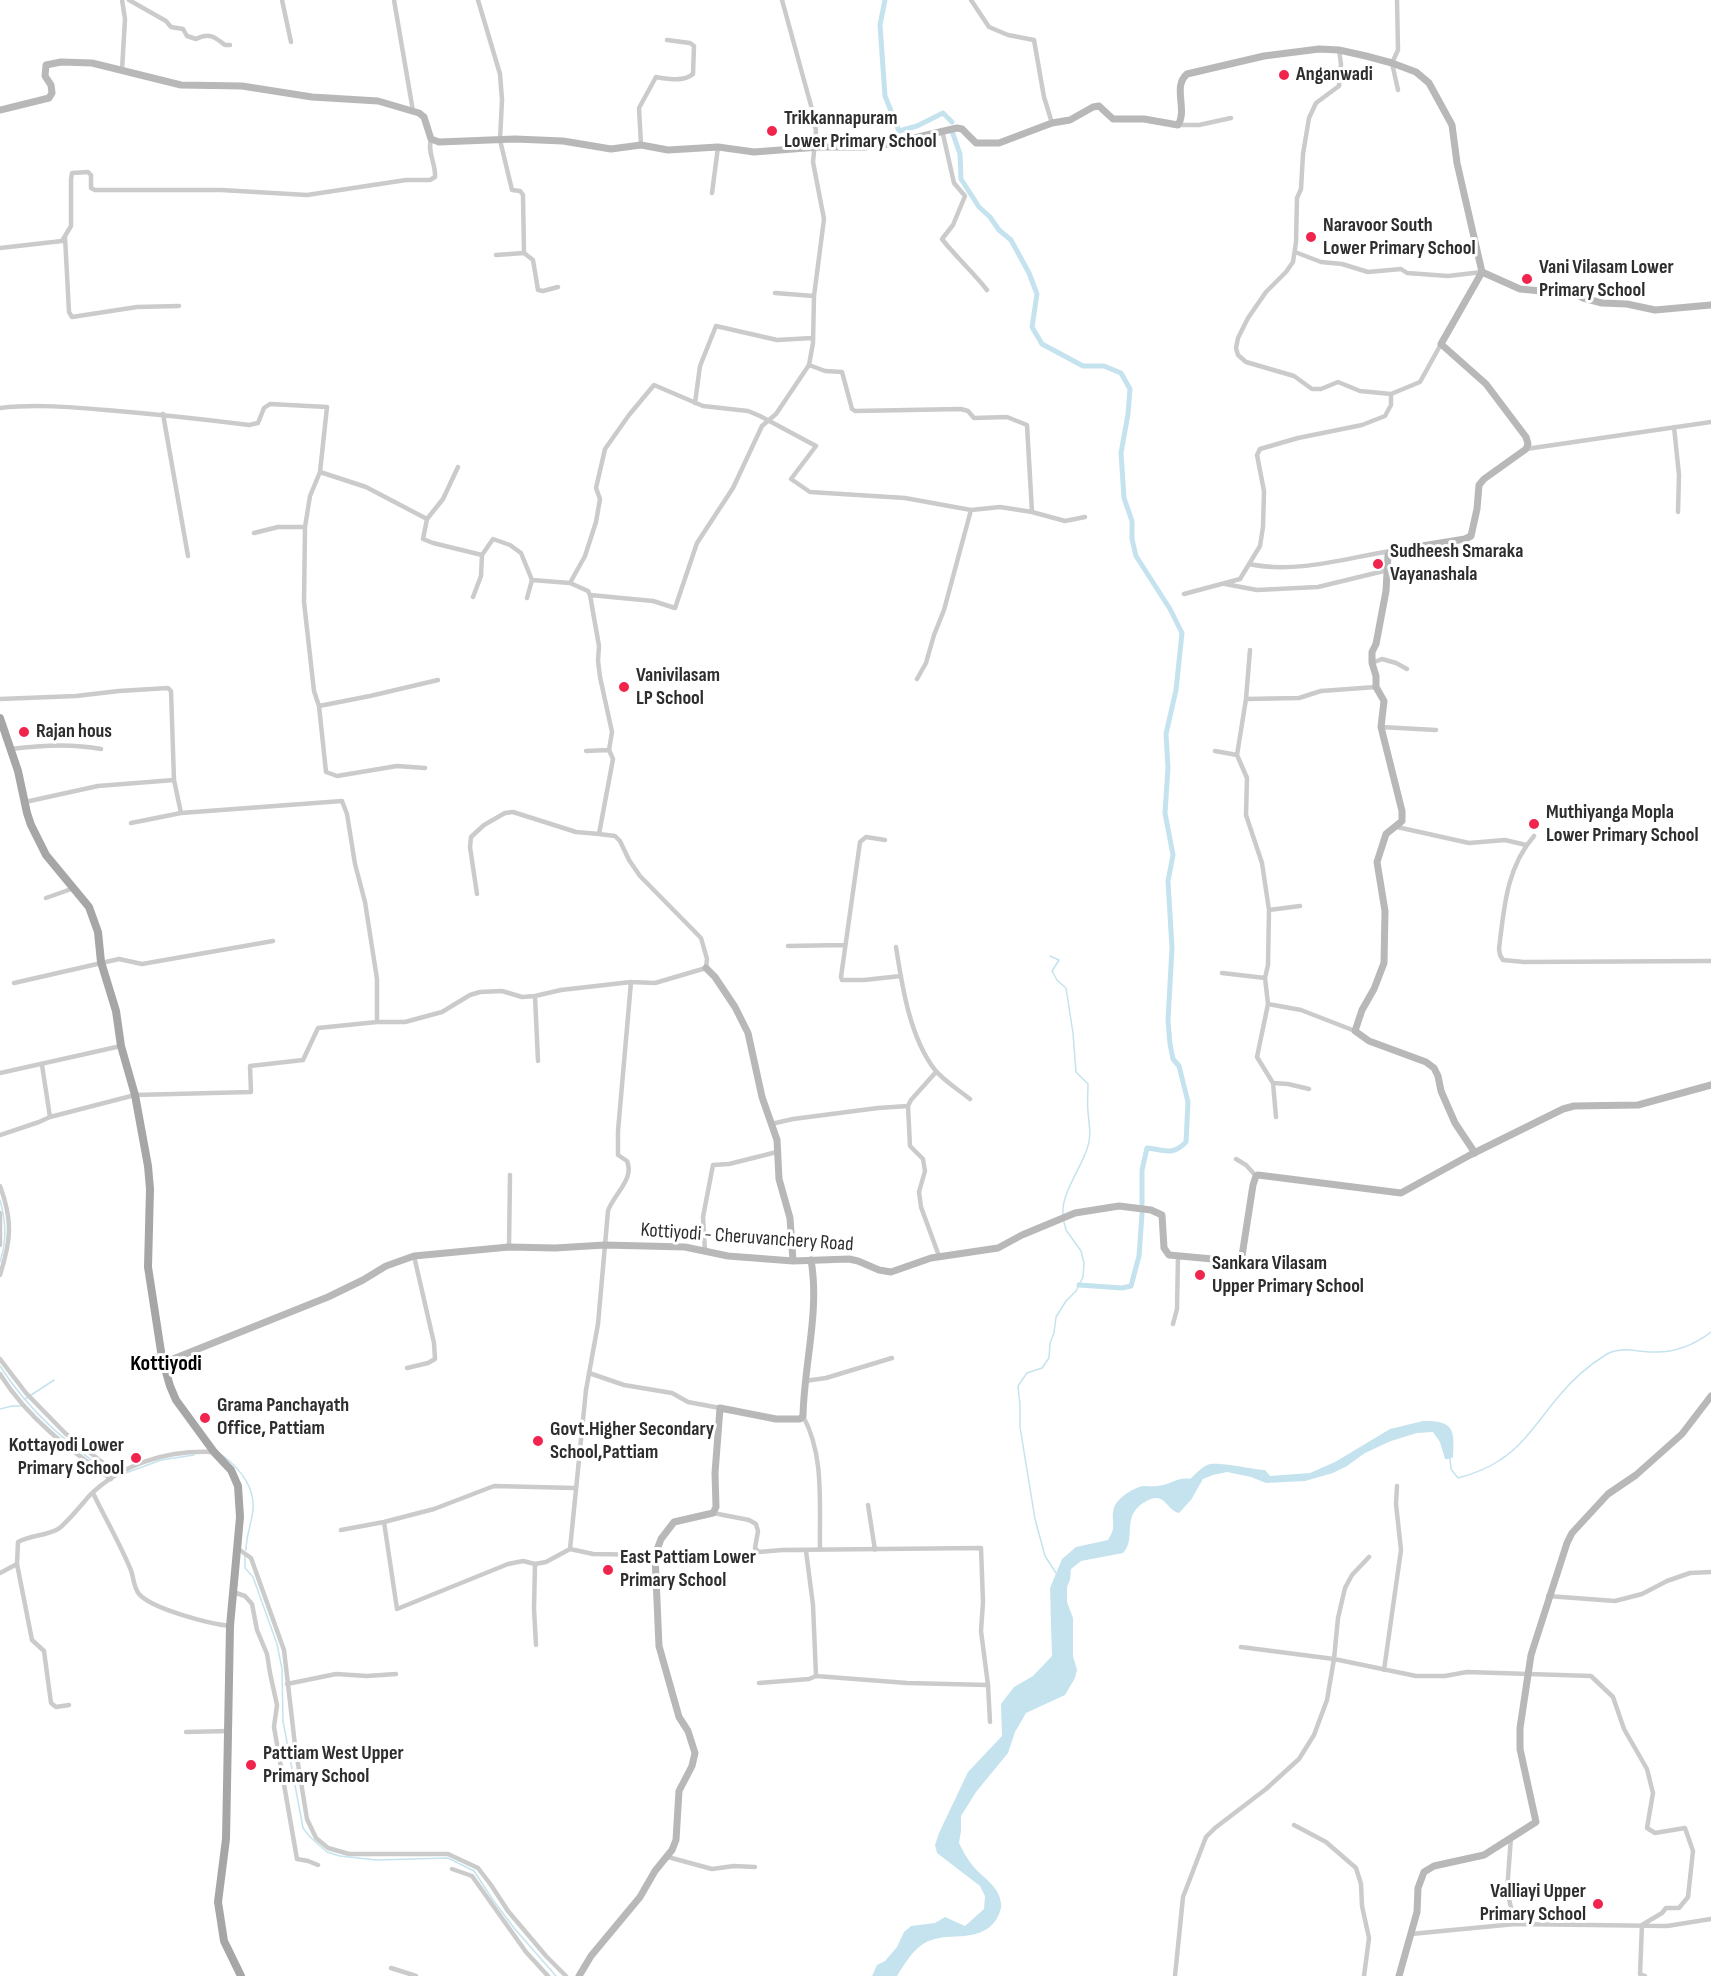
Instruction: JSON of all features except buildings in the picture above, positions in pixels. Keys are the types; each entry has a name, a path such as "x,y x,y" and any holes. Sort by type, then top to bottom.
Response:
{"main road":[{"path":"0,718 18,771 31,825 46,855 89,907 98,932 102,962 117,1011 121,1046 135,1095 148,1166 150,1189 148,1268 163,1363 170,1386 176,1400 214,1452 231,1470 238,1485 240,1517 230,1626 225,1839 218,1902 224,1941 240,1976"}],"street":[{"path":"122,0 125,19 122,70"},
{"path":"129,0 166,21 171,27 183,29 187,36 196,39 203,35 213,35 225,45 230,45"},
{"path":"282,0 291,42"},
{"path":"394,0 413,111"},
{"path":"478,0 500,74 502,100 500,140 512,190 520,191 524,195 524,253"},
{"path":"590,595 653,601 675,608 697,543 733,488 762,426 776,414 809,364 814,296 824,219 813,162 816,131 813,113 782,0"},
{"path":"971,0 989,27 1008,35 1034,40 1044,97 1052,123"},
{"path":"1398,0 1398,50 1392,63 1398,90"},
{"path":"641,145 639,108 656,77 689,78 693,74 694,46 690,43 667,40"},
{"path":"1178,125 1181,113 1180,86 1182,78 1187,74 1296,50 1339,50 1392,63 1416,72 1429,83 1452,125 1457,164 1482,272 1420,382 1391,394 1360,391 1338,382 1321,389 1312,389 1294,376 1246,362 1238,355 1236,348 1241,330 1266,292 1293,262 1297,198 1301,189 1303,154 1309,118 1316,103 1338,86 1341,64 1339,50"},
{"path":"0,110 49,98 52,93 51,85 45,76 45,69 51,63 84,62 181,85 242,86 312,97 378,101 413,111 424,117 431,139 431,154 435,172 435,177 430,180 396,182 307,195 221,190 94,190 91,188 91,175 88,172 77,171 72,173 71,226 65,237 59,241 0,248"},
{"path":"431,139 439,142 563,141 611,149 641,145 668,150 718,147 754,152 813,147 877,146 957,128 963,129 976,143 992,144 1052,123 1070,120 1099,106 1113,119 1144,119 1178,125 1199,125 1231,118"},
{"path":"942,130 954,183 965,196 953,225 942,239 987,290"},
{"path":"712,193 718,147"},
{"path":"65,237 69,312 72,317 137,307 179,306"},
{"path":"1295,252 1321,262 1342,264 1368,272 1401,269 1407,273 1448,276 1482,272 1520,289 1541,291 1567,288 1583,298 1602,303 1627,304 1655,310 1711,305"},
{"path":"496,255 524,253 533,260 538,290 543,291 558,286"},
{"path":"776,293 814,296"},
{"path":"695,403 700,366 716,326 777,340 812,338"},
{"path":"1441,344 1486,384 1526,437 1528,444 1526,449"},
{"path":"809,364 825,370 842,372 852,409 855,411 962,409 968,411 974,418 1007,417 1027,425 1032,512"},
{"path":"570,583 585,556 596,522 600,499 596,488 605,449 654,385 703,406 748,411 769,419 816,446 791,479 810,492 905,498 971,510 1000,507 1032,512 1065,521 1085,517"},
{"path":"1184,594 1203,587 1240,579 1260,546 1264,491 1257,455 1260,449 1298,438 1362,425 1385,416 1391,405 1391,394"},
{"path":"0,408 71,407 163,414 249,425 258,423 264,408 270,404 327,407 320,472 310,496 305,527 304,602 326,772 337,776 397,766 425,768"},
{"path":"163,414 188,556"},
{"path":"1249,564 1308,566 1465,539 1471,537 1479,485 1526,449 1711,422"},
{"path":"1674,427 1679,475 1678,512"},
{"path":"458,467 443,499 427,519 423,539 482,555"},
{"path":"320,472 376,491 427,519"},
{"path":"917,679 926,663 944,610 971,510"},
{"path":"254,533 278,527 305,527"},
{"path":"472,597 481,576 482,555 494,539 510,545 521,553 532,580 526,598"},
{"path":"1355,1031 1384,963 1385,911 1377,862 1386,834 1402,821 1402,811 1381,727 1384,701 1376,687 1376,676 1372,663 1372,652 1376,644 1386,591 1388,555 1391,551"},
{"path":"1224,584 1257,590 1318,586 1388,570"},
{"path":"532,580 570,583 588,591 590,595 599,646 600,677 612,732 609,750 613,759 599,834"},
{"path":"1250,650 1246,699 1237,754 1247,778 1246,815 1262,863 1269,910 1268,965 1265,978 1268,1004 1257,1057 1273,1083 1276,1117"},
{"path":"1372,663 1382,659 1407,669"},
{"path":"319,706 438,680"},
{"path":"1246,699 1299,698 1321,691 1376,687"},
{"path":"0,699 76,696 168,688 171,691 174,780 181,813"},
{"path":"1381,727 1436,730"},
{"path":"10,749 78,745 101,749"},
{"path":"586,751 609,750"},
{"path":"1215,751 1237,754"},
{"path":"25,802 99,786 174,780"},
{"path":"130,823 181,813 342,801 347,814 355,864 365,902 378,980 378,1022"},
{"path":"477,894 470,847 471,837 484,825 505,813 522,814 576,832 615,836 621,841 629,860 640,876 701,938 707,959 706,968"},
{"path":"1397,827 1469,843 1505,840 1526,845"},
{"path":"1534,836 1526,845 1507,886 1499,949 1503,960 1524,962 1711,961"},
{"path":"885,840 866,837 860,842 844,945 842,980 901,976"},
{"path":"46,898 74,888"},
{"path":"1269,910 1300,906"},
{"path":"14,983 119,959 142,964 273,941"},
{"path":"788,946 844,945"},
{"path":"896,947 901,976 920,1047 936,1072 970,1100"},
{"path":"0,1135 50,1117 135,1095 251,1092 250,1066 303,1060 318,1028 378,1022 405,1022 442,1012 470,995 480,992 502,992 522,997 535,996 561,990 631,982 655,982 706,968"},
{"path":"706,968 715,977 735,1007 748,1033 762,1097 777,1140 779,1179 790,1218 793,1261"},
{"path":"1222,973 1265,978"},
{"path":"570,1549 586,1390 598,1324 608,1211 611,1201 625,1184 629,1168 627,1161 618,1155 618,1131 631,982"},
{"path":"535,996 538,1061"},
{"path":"1268,1004 1301,1010 1355,1031 1369,1041 1426,1062 1434,1068 1455,1123 1475,1153"},
{"path":"0,1073 121,1046"},
{"path":"42,1065 50,1117"},
{"path":"936,1072 908,1106 910,1146 922,1157 925,1171 919,1192 921,1207 939,1256"},
{"path":"1273,1083 1288,1083 1309,1089"},
{"path":"1256,1176 1401,1193 1527,1126 1575,1106 1638,1105 1711,1085"},
{"path":"771,1124 793,1119 908,1106"},
{"path":"705,1251 703,1217 713,1165 729,1164 777,1152"},
{"path":"1236,1160 1246,1165 1256,1176"},
{"path":"509,1247 510,1175"},
{"path":"1173,1324 1177,1309 1178,1257 1239,1260 1242,1256 1256,1176"},
{"path":"0,1186 9,1222 9,1245 0,1275"},
{"name":"Kottiyodi - Cheruvanchery Road","path":"163,1363 328,1297 386,1266 414,1256 509,1247 555,1248 605,1245 685,1247 728,1256 793,1261 849,1259 891,1272 939,1256 998,1248 1022,1235 1064,1218 1119,1206 1159,1212 1164,1219 1165,1252 1178,1257"},
{"path":"0,1214 0,1245"},
{"path":"407,1368 435,1359 414,1256"},
{"path":"811,1260 814,1275 813,1310 803,1416 808,1425 820,1483 818,1521 820,1550"},
{"path":"805,1380 826,1378 892,1358"},
{"path":"0,1359 26,1393 65,1433 116,1473"},
{"path":"590,1373 624,1385 672,1393 688,1402 776,1419 800,1419 803,1416"},
{"path":"0,1374 11,1392 40,1422 74,1453 111,1479"},
{"path":"1399,1976 1417,1912 1418,1888 1424,1872 1434,1866 1484,1855 1536,1822 1519,1738 1526,1675 1548,1596 1572,1533 1608,1494 1636,1475 1682,1434 1711,1396"},
{"path":"714,1513 720,1408"},
{"path":"69,1705 56,1707 51,1703 44,1651 32,1640 17,1564 18,1542 28,1536 59,1528 116,1473 154,1459 194,1451 214,1452"},
{"path":"340,1530 434,1509 494,1486 575,1488"},
{"path":"1384,1670 1401,1550 1396,1504 1397,1486"},
{"path":"93,1493 131,1570 137,1591 141,1596 152,1603 211,1624 230,1626"},
{"path":"868,1505 875,1550"},
{"path":"579,1976 591,1956 627,1914 668,1857 676,1840 679,1791 692,1766 695,1753 688,1731 679,1718 659,1646 655,1555 662,1539 674,1522 714,1513 749,1520 756,1524 758,1531 755,1548 759,1552 981,1548 983,1602 981,1631 990,1722"},
{"path":"384,1522 397,1609 508,1564 523,1561 535,1564 546,1562 570,1549 593,1554 655,1555"},
{"path":"237,1548 251,1558 285,1650 287,1684 307,1819 316,1838 328,1848 349,1854 448,1854 477,1868 508,1911 566,1976"},
{"path":"806,1551 813,1605 816,1676"},
{"path":"1175,1976 1184,1897 1206,1837 1299,1759 1314,1735 1327,1700 1338,1618 1345,1588 1352,1575 1369,1557"},
{"path":"0,1573 17,1564"},
{"path":"535,1564 534,1609 537,1645"},
{"path":"1548,1596 1615,1601 1642,1594 1667,1581 1690,1573 1711,1572"},
{"path":"233,1592 245,1596 252,1604 257,1630 267,1654 278,1705 274,1727 297,1859 318,1865"},
{"path":"1241,1647 1334,1659 1416,1676 1445,1676 1467,1672 1591,1676 1613,1697 1624,1729 1647,1769 1653,1793 1647,1828 1655,1833 1685,1828 1694,1851 1688,1898 1679,1908 1666,1908 1642,1926"},
{"path":"287,1684 336,1674 368,1676 396,1674"},
{"path":"759,1683 808,1679 816,1676 907,1683 988,1685"},
{"path":"186,1732 229,1731"},
{"path":"1294,1825 1326,1842 1356,1868 1361,1884 1362,1906 1369,1938 1364,1976"},
{"path":"1511,1837 1507,1891 1515,1924"},
{"path":"668,1857 712,1869 734,1866 755,1867"},
{"path":"453,1869 472,1876 526,1952 548,1976"},
{"path":"1411,1934 1515,1924 1667,1926 1711,1919"},
{"path":"1642,1926 1640,1974 1645,1976"},
{"path":"391,1968 416,1976"}],"water":[{"path":"1423,1421 1441,1423 1450,1428 1453,1439 1453,1457 1445,1459 1440,1442 1433,1432 1417,1433 1391,1441 1365,1453 1333,1473 1305,1481 1266,1483 1227,1472 1213,1475 1203,1479 1191,1500 1179,1513 1156,1498 1152,1498 1136,1509 1131,1521 1129,1541 1123,1553 1081,1561 1071,1569 1067,1587 1067,1602 1073,1618 1073,1656 1077,1670 1075,1678 1065,1695 1026,1713 1015,1732 1008,1753 976,1792 961,1816 959,1843 971,1863 1000,1897 1001,1909 998,1916 988,1928 980,1933 942,1938 923,1944 912,1954 897,1976 872,1976 877,1965 885,1961 897,1947 904,1932 911,1926 935,1923 945,1917 965,1926 984,1909 985,1896 980,1886 937,1853 935,1845 968,1772 1002,1736 1001,1704 1014,1687 1033,1676 1052,1656 1050,1588 1062,1559 1076,1547 1108,1540 1113,1531 1114,1508 1119,1500 1136,1488 1160,1486 1179,1479 1190,1479 1210,1464 1265,1470 1270,1476 1310,1473 1335,1462 1390,1429"}],"waterway":[{"path":"885,0 880,25 885,96 899,131 917,126 943,113 952,122"},
{"path":"952,131 960,154 961,179 979,207 1011,240 1029,273 1037,294 1032,327 1042,344 1083,366 1104,366 1121,373 1130,389 1121,453 1124,498 1132,521 1132,539 1136,556 1170,609 1182,633 1176,690 1166,734 1168,768 1165,813 1173,855 1168,881 1172,948 1168,1020 1173,1059 1179,1066 1188,1102 1186,1142 1172,1151 1147,1148 1142,1170 1142,1206"},
{"path":"1050,956 1059,960 1052,971 1057,980 1066,988 1076,1072 1088,1084 1089,1144 1065,1198 1063,1214"},
{"path":"0,1200 5,1231 0,1262"},
{"path":"1079,1285 1122,1288 1131,1286 1139,1256 1142,1214"},
{"path":"1056,1573 1045,1556 1035,1519 1020,1427 1018,1386 1027,1373 1042,1368 1049,1358 1056,1317 1066,1301 1076,1291 1083,1277 1084,1263 1081,1251 1066,1230 1064,1222"},
{"path":"1450,1459 1451,1469 1458,1478 1480,1471 1509,1454 1525,1439 1575,1379 1607,1354 1623,1350 1647,1352 1676,1350 1698,1341 1711,1332"},
{"path":"0,1366 24,1398 50,1426 112,1475"},
{"path":"25,1399 54,1380"},
{"path":"0,1409 21,1406"},
{"path":"123,1474 161,1460 194,1455"},
{"path":"222,1455 236,1467 246,1481 253,1498 246,1550"},
{"path":"245,1555 245,1568 253,1577 277,1644 282,1669 283,1721 303,1828 327,1852 340,1856 376,1860 448,1858 474,1871 514,1928 556,1976"}],"place":[{"name":"Anganwadi","path":"1284,75"},
{"name":"Trikkannapuram Lower Primary School","path":"772,131"},
{"name":"Naravoor South Lower Primary School","path":"1311,237"},
{"name":"Vani Vilasam Lower Primary School","path":"1527,279"},
{"name":"Sudheesh Smaraka Vayanashala","path":"1378,564"},
{"name":"Vanivilasam LP School","path":"624,687"},
{"name":"Rajan hous","path":"24,732"},
{"name":"Muthiyanga Mopla Lower Primary School","path":"1534,824"},
{"name":"Sankara Vilasam Upper Primary School","path":"1200,1275"},
{"name":"Grama Panchayath Office, Pattiam","path":"205,1418"},
{"name":"Govt.Higher Secondary School,Pattiam","path":"538,1441"},
{"name":"Kottayodi Lower Primary School","path":"136,1458"},
{"name":"East Pattiam Lower Primary School","path":"608,1570"},
{"name":"Pattiam West Upper Primary School","path":"251,1765"},
{"name":"Valliayi Upper Primary School","path":"1598,1904"}],"district":[{"name":"Kottiyodi","path":"166,1364"}]}
